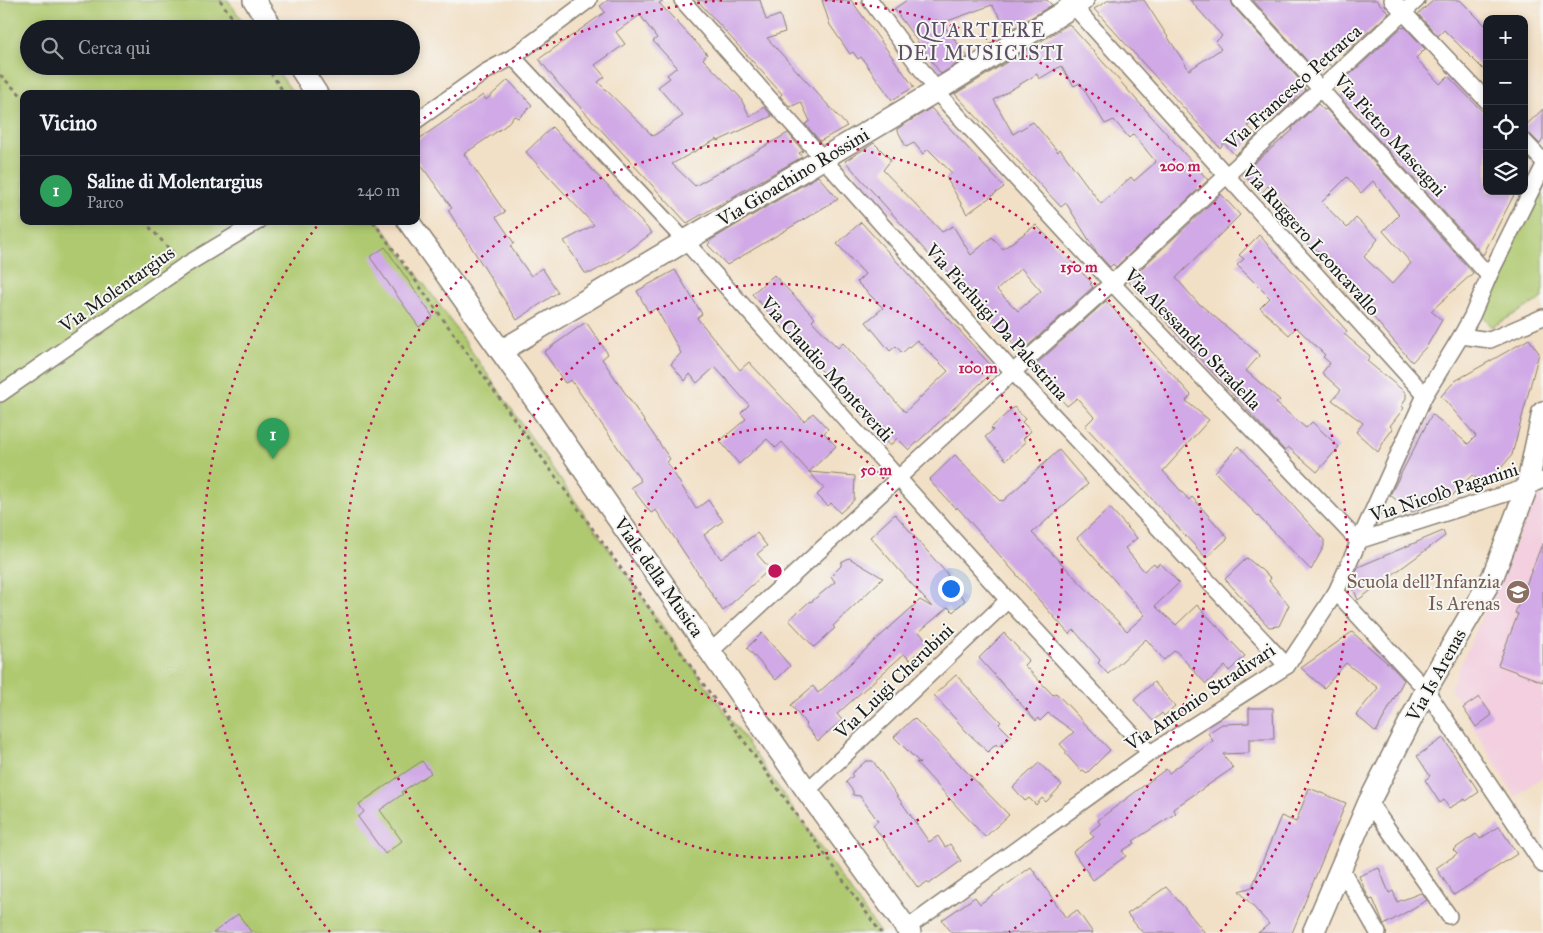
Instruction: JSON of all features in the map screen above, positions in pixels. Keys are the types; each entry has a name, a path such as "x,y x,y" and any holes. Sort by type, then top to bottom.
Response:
{"street":[{"path":"254,0 267,20"},
{"path":"420,118 485,72 513,57 589,0"},
{"name":"Via Pierluigi Da Palestrina","path":"682,0 1013,372 1287,666"},
{"name":"Via Alessandro Stradella","path":"870,0 936,91 1112,283 1358,542"},
{"name":"Via Pietro Mascagni","path":"1240,0 1489,276"},
{"path":"1392,0 1483,97"},
{"name":"Via Francesco Petrarca","path":"711,651 1418,0"},
{"name":"Via Gioachino Rossini","path":"501,351 936,91 1075,2"},
{"name":"Via Ruggero Leoncavallo","path":"1075,2 1226,176 1425,395"},
{"name":"Via Claudio Monteverdi","path":"513,57 686,241 1008,600 1150,753"},
{"path":"305,75 314,90"},
{"path":"1528,145 1543,161"},
{"name":"Via Antonio Stradivari","path":"908,931 1150,753 1287,666 1336,592 1425,395 1461,336 1543,167"},
{"name":"Via Molentargius","path":"0,394 184,266 252,225"},
{"name":"Viale della Musica","path":"411,225 711,651 807,791 908,931"},
{"path":"1461,336 1490,340 1543,317"},
{"name":"Via Is Arenas","path":"1313,933 1370,802 1426,690 1493,576 1535,484 1543,412"},
{"name":"Via Nicolò Paganini","path":"1358,542 1535,484"},
{"path":"1336,592 1426,690 1543,865"},
{"name":"Via Luigi Cherubini","path":"807,791 1008,600"},
{"path":"1370,802 1449,916"},
{"path":"1341,868 1378,933"}],"path":[{"path":"220,0 234,20"},
{"path":"0,75 20,94"},
{"path":"272,75 282,90"},
{"path":"148,225 184,266"},
{"path":"375,225 881,933"}],"shaded area":[{"name":"Scuola dell'Infanzia Is Arenas","path":"1543,494 1543,776 1515,797 1450,688 1536,497"}],"green space":[{"path":"0,0 228,0 242,20 20,20 20,75 280,75 291,90 20,90 20,225 381,225 443,310 650,609 737,728 880,933 0,933"},
{"path":"1543,181 1543,298 1492,327 1480,312"}],"building":[{"path":"608,0 664,0 659,3 707,54 703,59 740,97 750,117 764,107 772,116 718,141 717,139 672,164 695,186 788,133 803,151 799,153 802,157 687,223 557,82 539,59 605,12 600,6","holes":["640,15 657,38 653,41 677,67 667,75 670,78 658,87 683,116 653,136 598,82 605,77 595,65 625,44 616,32"]},
{"path":"697,0 760,0 766,20 780,15 785,32 767,38 847,126 820,141 805,124 810,121 801,102 790,107 780,96 782,94"},
{"path":"822,0 851,0 914,87 892,100 861,57 858,59 853,52 850,54 830,25"},
{"path":"907,0 1047,0 1052,5 1009,31 992,5 942,23 968,57 941,74 894,9"},
{"path":"1109,0 1144,0 1189,70 1221,49 1215,42 1222,36 1190,0 1231,0 1233,6 1305,86 1306,90 1279,115 1270,106 1248,126 1257,135 1235,155 1224,143 1220,148 1094,9"},
{"path":"1253,0 1376,0 1389,13 1331,66 1329,64 1319,74"},
{"path":"1434,0 1460,0 1483,23 1483,69 1444,30 1438,36 1418,14"},
{"path":"1069,24 1208,180 1116,267 1113,264 1110,267 1097,253 1066,203 1061,207 955,94","holes":["1061,66 1074,86 1080,83 1105,124 1114,120 1129,138 1133,134 1156,162 1134,181 1131,177 1101,204 1060,149 1058,152 1033,122 1013,134 994,100 1037,74 1039,79"]},
{"path":"1402,27 1405,27 1425,49 1416,58 1440,84 1448,76 1483,112 1483,195 1514,195 1483,255 1340,97 1352,88 1344,80"},
{"path":"508,80 532,105 519,118 514,116 505,126 464,154 505,212 496,217 514,243 510,246 531,276 542,268 558,292 517,320 448,210 452,208 420,164 420,138 483,95 486,100"},
{"path":"1318,104 1324,110 1326,109 1473,273 1431,311 1442,320 1427,346 1412,362 1367,310 1370,308 1343,279 1345,277 1316,249 1314,251 1279,213 1287,205 1268,186 1261,193 1244,175 1249,170 1247,169 1293,130 1292,128","holes":["1347,177 1361,193 1373,181 1399,215 1383,231 1411,263 1392,284 1364,257 1378,239 1356,218 1347,228 1322,202"]},
{"path":"931,108 1004,187 967,214 946,177 952,173 928,149 923,154 914,143 906,147 897,129"},
{"path":"1543,109 1543,139 1540,144 1528,134 1528,123"},
{"path":"552,127 652,233 620,257 591,273 585,273 564,241 594,225 526,152"},
{"path":"874,143 891,160 883,170 942,232 953,226 971,255 992,237 1003,249 1036,225 1092,283 1090,284 1093,287 1021,352 932,255 930,256 845,161","holes":["1021,268 1041,291 1018,311 997,290"]},
{"path":"818,176 838,199 727,265 708,245 711,240"},
{"path":"1221,194 1240,215 1176,278 1196,301 1260,355 1246,371 1280,400 1276,403 1306,428 1312,422 1339,447 1317,472 1288,447 1285,451 1128,281"},
{"path":"861,222 995,370 909,450 897,438 890,446 752,294 774,275 815,318 812,321 838,348 843,343 905,412 948,371 917,340 902,353 896,346 890,351 866,322 883,308 857,282 865,274 837,244"},
{"path":"1259,235 1347,331 1344,334 1370,356 1367,361 1406,393 1402,406 1404,408 1390,426 1393,429 1378,452 1356,432 1363,423 1332,400 1341,390 1322,373 1330,363 1323,357 1325,355 1296,327 1289,335 1260,308 1270,298 1237,265 1244,259 1239,255"},
{"path":"385,247 433,317 419,327 370,257"},
{"path":"675,270 702,314 697,318 740,370 749,362 804,421 813,413 828,429 824,433 836,446 809,472 782,442 776,448 767,439 739,464 720,441 746,419 741,413 749,405 715,367 697,383 690,374 685,381 671,364 681,353 656,308 649,313 637,291"},
{"path":"1106,301 1191,395 1186,401 1209,420 1163,471 1189,500 1192,497 1228,538 1206,558 1085,426 1094,417 1077,398 1067,406 1033,367"},
{"path":"586,322 608,354 602,359 670,459 667,462 696,509 708,500 723,521 704,535 721,559 757,533 767,546 757,554 770,569 723,611 656,510 651,513 631,487 641,481 571,380 565,383 544,352"},
{"path":"1529,339 1539,353 1512,455 1491,480 1482,483 1472,475 1451,497 1412,512 1390,495 1432,414 1468,444 1476,436 1441,396 1455,381"},
{"path":"1014,407 1025,419 1022,422 1031,431 1023,439 1026,442 1006,460 985,437 993,430 991,428"},
{"path":"1239,446 1324,540 1324,546 1311,570 1215,472"},
{"path":"1059,450 1088,484 1032,533 1127,631 1145,615 1077,538 1110,508 1137,538 1125,548 1144,571 1154,563 1156,566 1160,563 1179,583 1155,606 1176,625 1197,605 1245,656 1229,671 1225,666 1206,684 1175,650 1164,660 1146,639 1108,674 1098,663 1100,660 1074,630 1069,634 957,507 956,509 929,480 955,455 1000,501 1003,501"},
{"path":"809,472 855,476 854,500 840,513 831,503 828,506 817,495 824,488"},
{"path":"895,514 948,575 945,578 965,600 953,612 948,607 919,632 928,642 910,660 904,654 837,714 842,720 818,741 791,705 813,686 818,693 920,600 932,607 870,537"},
{"path":"1443,531 1445,536 1358,600 1351,583 1358,567"},
{"path":"1542,544 1543,682 1498,665 1518,614 1515,613"},
{"path":"849,558 883,578 814,647 789,620 835,582 831,576 841,566 841,562"},
{"path":"1247,558 1271,578 1269,581 1289,605 1279,626 1269,627 1225,579"},
{"path":"1352,632 1404,680 1376,732 1356,715 1378,688 1346,663 1324,688 1301,668"},
{"path":"762,633 790,666 776,680 747,648"},
{"path":"1004,633 1029,660 1024,665 1053,695 1056,693 1110,750 1087,773 1083,770 1081,771 1065,753 1067,752 1060,744 1074,732 1048,713 1040,721 1038,718 1036,721 979,658"},
{"path":"956,675 1001,722 999,724 1011,736 998,747 996,744 988,752 966,731 934,695"},
{"path":"1154,682 1175,706 1164,716 1162,713 1153,721 1134,700"},
{"path":"1479,697 1492,715 1476,727 1463,708"},
{"path":"1249,708 1273,708 1274,739 1249,739 1249,753 1223,754 1233,768 1173,809 1176,813 1133,841 1135,843 1122,851 1126,856 1093,880 1073,852 1094,837 1090,832 1100,824 1098,820 1166,769 1169,773 1213,741 1208,733 1222,724 1249,723"},
{"path":"914,718 1009,815 985,837 916,762 920,763 894,737"},
{"path":"1443,738 1479,792 1466,801 1465,799 1449,808 1444,800 1440,803 1425,780 1430,776 1417,756"},
{"path":"422,761 431,773 401,792 403,794 380,810 402,841 385,854 358,817 364,812 359,804"},
{"path":"866,761 873,761 929,842 938,836 945,847 950,844 961,861 929,884 927,882 918,888 873,825 878,821 860,796 853,795 853,791 846,782 853,776 851,774"},
{"path":"1039,763 1062,785 1046,802 1042,798 1036,805 1029,798 1025,801 1013,787"},
{"path":"1309,788 1346,803 1292,933 1258,933 1269,924 1239,891 1252,887 1281,816 1296,822"},
{"path":"1499,826 1517,854 1454,895 1436,868 1457,854 1453,850 1476,834 1480,839"},
{"path":"1031,867 1066,918 1077,910 1093,933 952,933 942,920 975,897 980,904"},
{"path":"1379,868 1389,893 1393,891 1397,902 1421,893 1427,900 1384,925 1373,899 1370,900 1359,876"},
{"path":"1166,887 1205,933 1143,933 1127,914"},
{"path":"238,914 252,933 213,933"}],"place":[{"name":"Saline di Molentargius","path":"273,459"},
{"name":"Scuola dell'Infanzia Is Arenas","path":"1518,592"}],"district":[{"name":"QUARTIERE DEI MUSICISTI","path":"981,42"}]}
